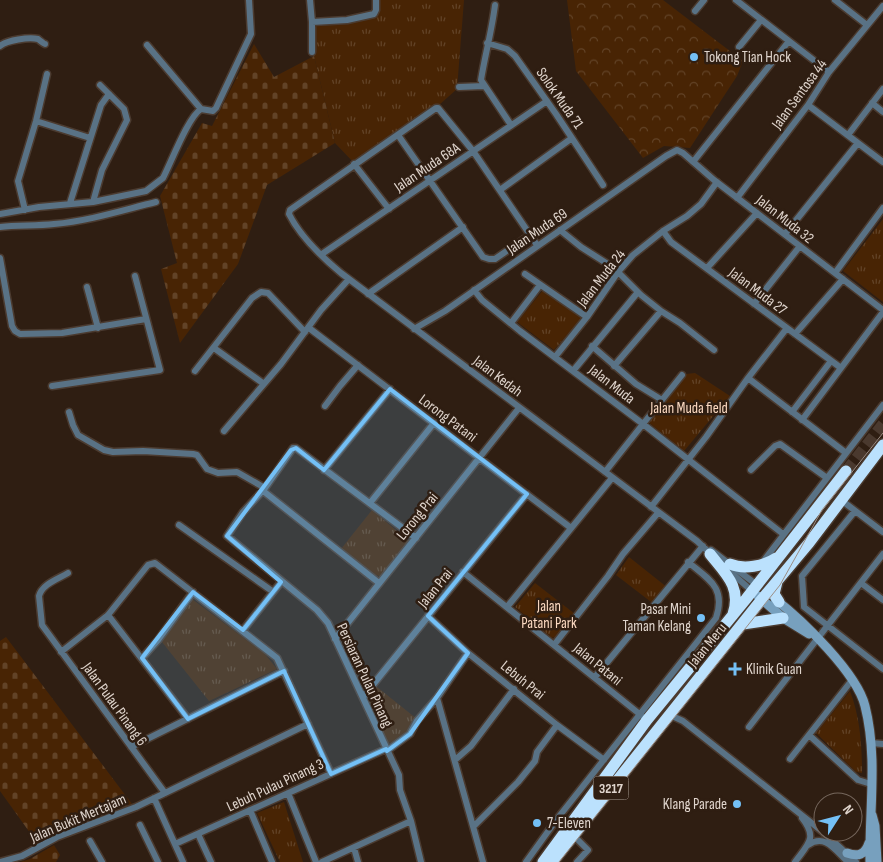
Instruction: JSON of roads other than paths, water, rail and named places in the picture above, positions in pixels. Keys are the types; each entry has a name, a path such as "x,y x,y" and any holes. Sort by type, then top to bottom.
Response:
{"highway":[{"name":"Jalan Meru","path":"552,862 808,543 883,446"},
{"name":"Jalan Meru","path":"543,862 597,790 644,717 715,637 846,471"},
{"path":"706,550 729,575 736,599 733,615 715,637"},
{"path":"730,564 738,567 762,564 770,562 781,554"},
{"path":"778,580 774,594 779,602"},
{"path":"743,624 783,618"},
{"path":"610,771 655,720 664,714 670,715"}],"street":[{"path":"148,46 201,108 213,111 250,39 252,30 249,0"},
{"path":"310,0 312,52"},
{"path":"696,11 704,0"},
{"path":"736,0 829,72"},
{"path":"835,0 867,25"},
{"path":"312,22 347,20 374,14 376,12 376,3"},
{"path":"495,5 493,24 487,42 481,80 511,126"},
{"name":"Jalan Sentosa 44","path":"737,198 808,105 829,72 883,6"},
{"path":"739,47 761,20"},
{"path":"0,46 12,40 38,39 45,44"},
{"path":"693,162 789,41"},
{"name":"Solok Muda 71","path":"487,42 512,52 602,183"},
{"path":"25,210 18,181 36,121 47,74"},
{"path":"92,202 102,170 127,120 124,109 100,85"},
{"path":"459,87 484,86"},
{"path":"848,135 883,89"},
{"path":"70,203 101,105 109,94"},
{"name":"Jalan Muda 68A","path":"322,254 547,101"},
{"path":"872,103 883,112"},
{"path":"808,105 883,162"},
{"path":"0,214 70,203 92,202 146,191 163,178 184,133 197,111 201,108"},
{"path":"389,208 354,164 434,108 438,108 473,151 537,245"},
{"path":"36,121 90,138"},
{"path":"398,135 483,257 495,259 530,234"},
{"path":"500,190 572,138"},
{"path":"785,234 858,143"},
{"name":"Jalan Muda 32","path":"672,151 680,151 737,198 883,311"},
{"name":"Jalan Muda 69","path":"414,329 445,311 672,151"},
{"name":"Jalan Kedah","path":"354,164 290,210 289,214 304,235 331,264 368,294 706,550"},
{"name":"Jalan Muda 24","path":"555,357 587,317 618,272 633,255 701,204 717,182"},
{"path":"0,227 53,224 82,220 156,202"},
{"path":"835,273 883,208"},
{"path":"707,268 757,213"},
{"path":"368,294 463,227"},
{"path":"560,230 618,272 661,311 680,323 714,350"},
{"name":"Jalan Muda 27","path":"663,231 671,242 841,368"},
{"path":"754,304 800,246"},
{"path":"0,258 12,326 20,334 62,333 146,319"},
{"path":"525,274 587,317"},
{"path":"52,386 160,370 135,276"},
{"path":"224,431 348,278"},
{"path":"796,334 843,279"},
{"path":"511,323 540,285"},
{"path":"87,287 98,328"},
{"name":"Jalan Muda","path":"474,290 482,300 511,323 783,534"},
{"name":"Lorong Patani","path":"214,348 252,298 263,291 268,293 307,330 358,365 571,528"},
{"path":"573,371 638,292"},
{"path":"614,366 661,311"},
{"path":"802,420 883,311"},
{"path":"651,507 716,424 748,378 787,328"},
{"path":"592,346 636,384 662,400"},
{"path":"195,371 214,348 264,384"},
{"path":"792,412 831,361"},
{"path":"325,406 358,365"},
{"path":"605,472 682,375"},
{"path":"748,378 846,453"},
{"path":"324,470 390,389"},
{"path":"762,564 883,405"},
{"name":"Lorong Prai","path":"335,639 519,408"},
{"path":"69,412 78,435 104,450 113,452 143,451 193,454 197,455 207,469 218,473 236,472 263,489 379,583"},
{"path":"370,503 434,423"},
{"path":"751,470 775,446 780,444 827,478"},
{"path":"263,489 293,448 296,448 416,538"},
{"path":"507,607 612,478"},
{"name":"Persiaran Pulau Pinang","path":"263,489 227,536 317,610 328,623 399,775 400,790 411,822 421,862"},
{"name":"Jalan Prai","path":"362,697 527,494"},
{"path":"841,500 883,532"},
{"path":"855,511 802,576 804,608 883,669"},
{"path":"554,645 623,554 658,513"},
{"path":"179,525 272,591"},
{"path":"706,550 764,596 783,618 818,640"},
{"path":"595,676 652,609 666,588 688,562 706,550 713,551 730,564 754,588"},
{"path":"749,727 883,554"},
{"path":"526,862 604,760 644,717 716,618 720,607 717,588 688,562"},
{"path":"61,652 108,615 148,565 155,563 277,658 330,774"},
{"name":"Jalan Patani","path":"463,572 644,717"},
{"name":"Jalan Pulau Pinang 6","path":"68,573 44,586 40,591 41,615 45,629 165,793"},
{"path":"242,630 281,582"},
{"path":"861,583 883,600"},
{"path":"142,658 158,640 193,592"},
{"path":"764,596 779,602 797,616 832,653 861,694 865,705 871,743 872,812 875,826 877,862"},
{"path":"108,615 188,719"},
{"name":"Lebuh Prai","path":"428,616 468,653 557,725 604,760"},
{"name":"Lebuh Pulau Pinang 3","path":"174,844 386,750 410,734 417,721 437,698 468,653"},
{"path":"131,747 284,670"},
{"path":"790,759 852,680"},
{"path":"455,760 471,746 514,689"},
{"path":"437,698 483,862"},
{"path":"670,715 683,721 770,788 813,824"},
{"name":"Jalan Bukit Mertajam","path":"0,862 22,856 57,837 128,810 308,724"},
{"path":"474,826 535,761 536,752 557,725"},
{"path":"809,735 858,780 871,784"},
{"path":"871,743 883,744"},
{"path":"586,783 597,790"},
{"path":"288,793 316,862"},
{"path":"154,798 182,862"},
{"path":"250,810 272,862"},
{"path":"795,862 811,838 811,831 797,812"},
{"path":"870,862 869,826 872,812"},
{"path":"322,862 411,822"},
{"path":"140,825 158,862"},
{"path":"198,834 210,862"},
{"path":"573,835 588,850 577,862"},
{"path":"807,846 814,841 822,840 847,858 856,862"},
{"path":"90,841 102,862"},
{"path":"847,858 864,853 870,841"},
{"path":"832,842 847,858"},
{"path":"354,848 358,862"}],"tunnel":[{"path":"846,471 883,424"}],"tram line":[{"path":"559,862 780,585 822,510 883,433"}],"place":[{"name":"Tokong Tian Hock","path":"694,57"},
{"name":"Pasar Mini Taman Kelang","path":"701,618"},
{"name":"Klinik Guan","path":"735,669"},
{"name":"Klang Parade","path":"737,804"},
{"name":"7-Eleven","path":"537,823"}],"park label":[{"name":"Jalan Muda field","path":"689,408"},
{"name":"Jalan Patani Park","path":"549,614"}]}
